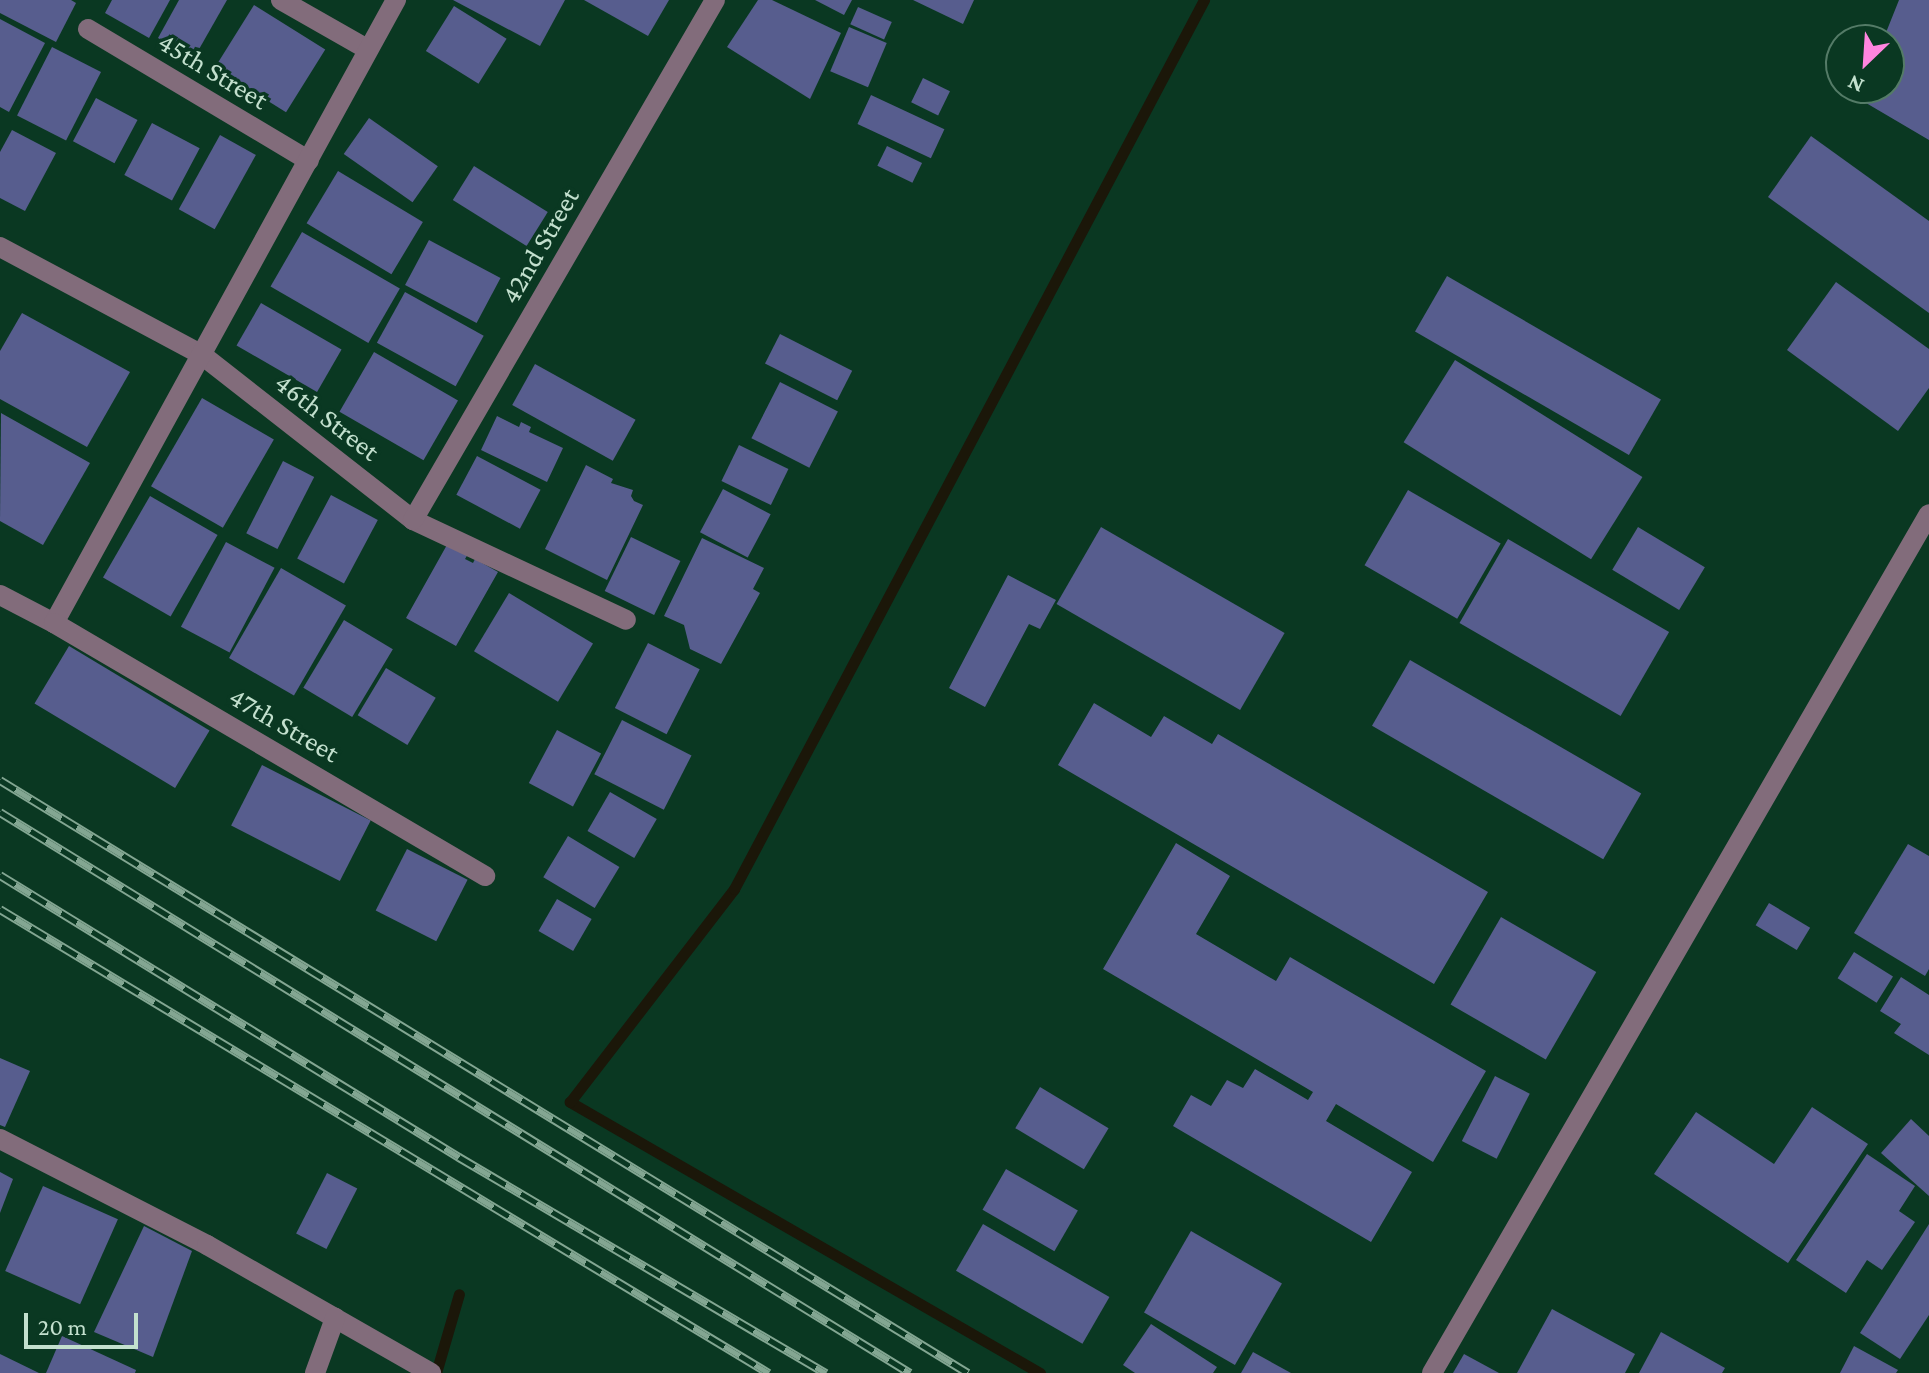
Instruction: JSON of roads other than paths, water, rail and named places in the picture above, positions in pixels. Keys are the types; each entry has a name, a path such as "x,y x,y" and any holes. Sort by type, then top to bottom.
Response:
{"street":[{"path":"281,0 367,49"},
{"path":"54,623 396,0"},
{"name":"42nd Street","path":"413,520 715,0"},
{"name":"45th Street","path":"88,29 309,161"},
{"name":"46th Street","path":"0,247 202,355 413,520 626,620"},
{"path":"1432,1373 1929,514"},
{"name":"47th Street","path":"0,595 54,623 485,876"},
{"path":"0,1139 207,1245 425,1370"},
{"path":"315,1373 335,1318"}],"waterway":[{"path":"1040,1373 570,1102 734,889 1204,0"},
{"path":"436,1373 459,1294"}],"railway":[{"path":"0,780 968,1373"},
{"path":"0,812 910,1373"},
{"path":"0,875 459,1157 826,1373"},
{"path":"0,909 769,1373"}]}
